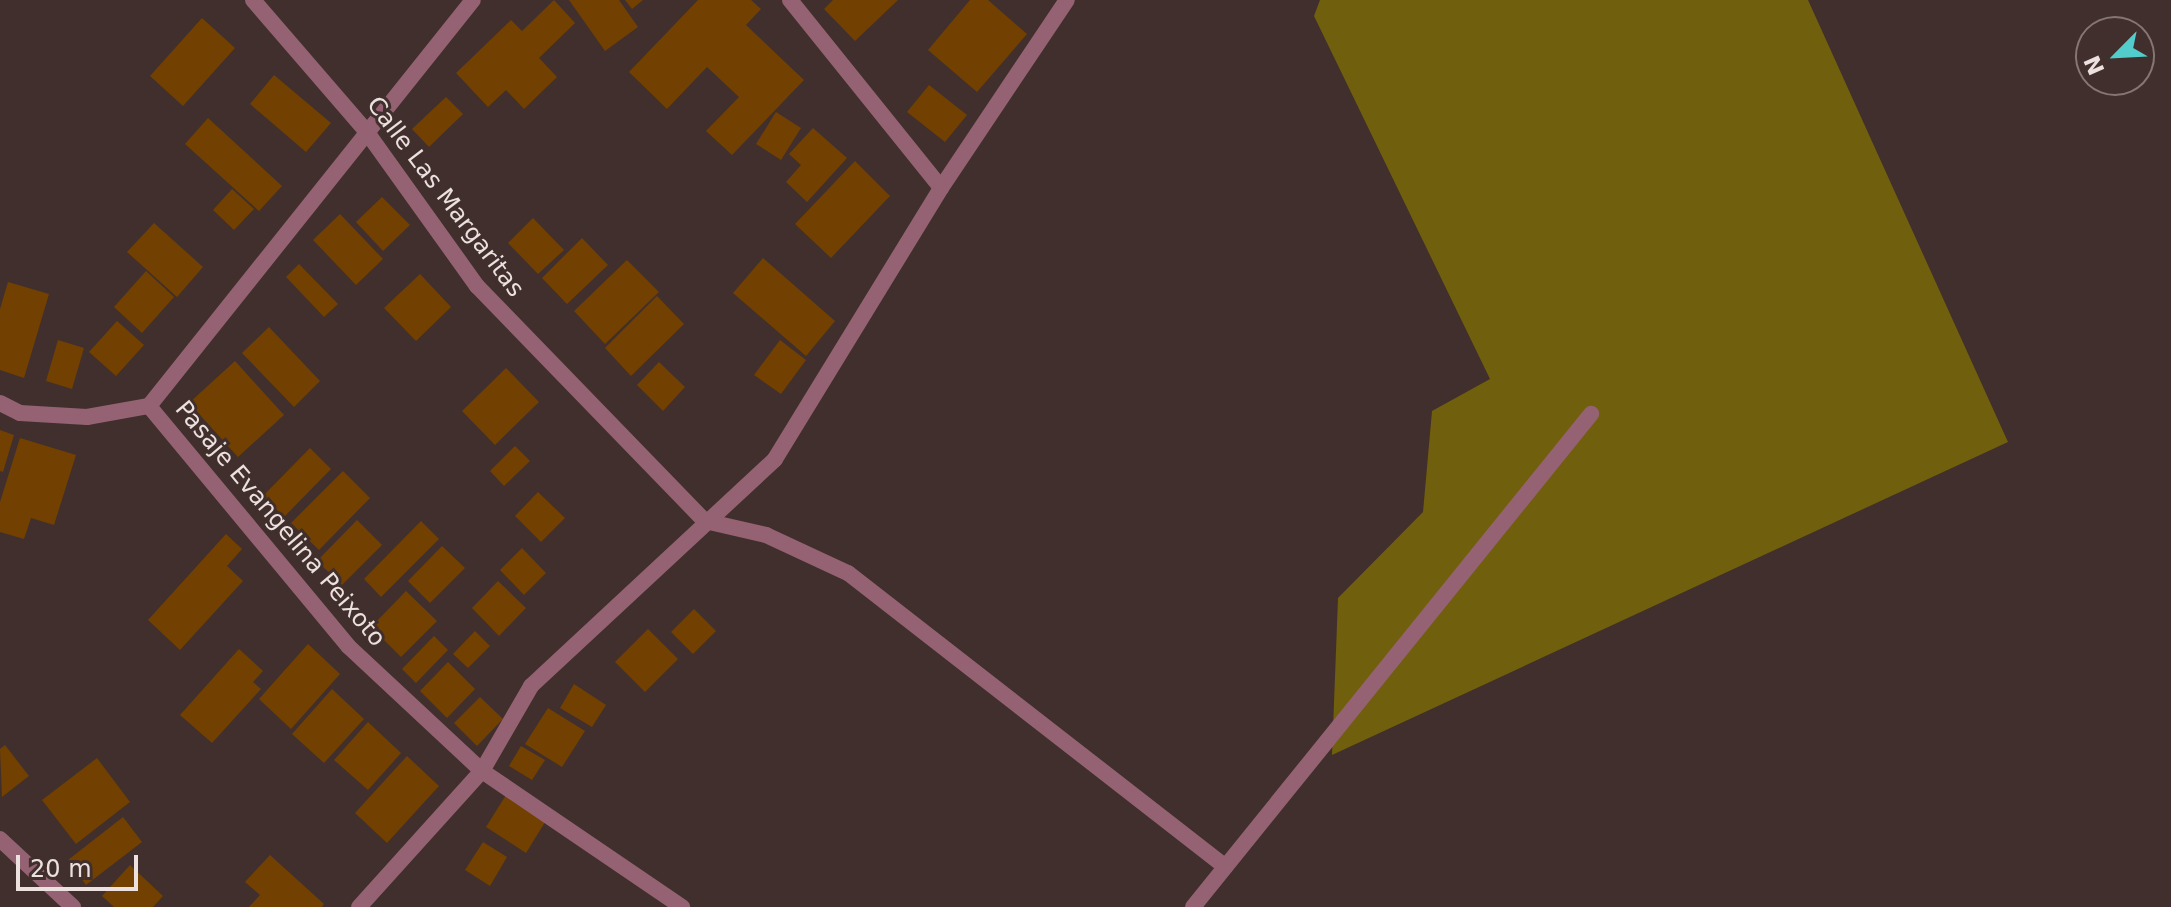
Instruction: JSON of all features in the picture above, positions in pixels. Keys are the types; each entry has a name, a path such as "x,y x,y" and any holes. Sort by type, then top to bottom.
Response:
{"street":[{"name":"Calle Las Margaritas","path":"253,0 366,131 477,286 705,521"},
{"path":"0,403 20,413 87,417 149,406 473,0"},
{"path":"790,0 941,188"},
{"path":"359,907 482,771 531,686 775,459 941,188 1067,0"},
{"name":"Pasaje Evangelina Peixoto","path":"149,406 348,646 482,771 682,907"},
{"path":"1193,907 1591,414"},
{"path":"705,521 766,535 848,573 1225,867"},
{"path":"0,839 73,907"}],"shaded area":[{"path":"1320,0 1808,0 2008,442 1332,755 1338,598 1423,512 1432,411 1490,379 1314,16"}],"building":[{"path":"554,0 575,23 539,58 557,77 524,109 506,90 488,107 456,73 511,20 522,31"},
{"path":"569,0 619,0 638,27 605,51"},
{"path":"625,0 643,0 632,9"},
{"path":"698,0 751,0 761,9 746,25 804,80 732,155 706,131 739,97 707,67 667,109 629,72"},
{"path":"833,0 898,0 855,41 824,9"},
{"path":"970,0 988,0 1027,34 977,92 928,50"},
{"path":"202,18 235,48 183,106 150,76"},
{"path":"274,75 331,123 306,152 250,104"},
{"path":"929,85 967,115 945,142 907,112"},
{"path":"446,97 463,114 429,147 412,129"},
{"path":"776,112 801,128 781,160 756,144"},
{"path":"208,118 282,186 259,211 185,144"},
{"path":"813,128 847,158 807,202 786,182 801,165 789,154"},
{"path":"855,161 890,196 831,258 795,224"},
{"path":"232,189 254,209 234,230 213,210"},
{"path":"382,197 410,225 383,251 356,222"},
{"path":"340,214 383,259 356,285 313,240"},
{"path":"533,218 564,250 538,274 508,243"},
{"path":"154,223 203,267 177,297 127,252"},
{"path":"582,238 608,265 567,304 542,278"},
{"path":"763,258 835,321 806,356 733,293"},
{"path":"627,260 659,292 605,344 574,311"},
{"path":"299,264 338,304 324,317 286,277"},
{"path":"146,271 174,297 142,333 114,307"},
{"path":"420,274 451,307 416,341 384,308"},
{"path":"8,282 49,294 24,378 0,370 0,309"},
{"path":"657,296 684,324 631,376 605,348"},
{"path":"117,321 144,345 116,376 89,352"},
{"path":"269,327 320,381 294,407 242,353"},
{"path":"58,340 84,348 72,389 46,381"},
{"path":"780,340 806,360 781,394 754,375"},
{"path":"235,361 284,415 238,457 189,403"},
{"path":"659,362 685,387 663,411 637,385"},
{"path":"506,368 539,402 495,445 462,411"},
{"path":"0,430 14,435 3,472 0,471"},
{"path":"20,438 76,455 54,525 31,518 24,539 0,532 0,502"},
{"path":"515,446 530,461 504,486 490,471"},
{"path":"310,448 331,469 284,517 263,496"},
{"path":"343,471 370,498 319,550 291,523"},
{"path":"538,492 565,518 541,542 515,516"},
{"path":"357,520 382,545 342,585 317,561"},
{"path":"421,521 439,539 381,597 364,579"},
{"path":"226,534 242,549 227,566 243,581 180,650 148,620"},
{"path":"442,546 465,568 430,603 408,581"},
{"path":"522,548 546,573 524,595 500,570"},
{"path":"498,581 526,608 499,636 472,608"},
{"path":"406,591 437,621 401,657 371,627"},
{"path":"694,609 716,631 693,654 671,632"},
{"path":"648,629 678,659 645,692 615,662"},
{"path":"475,631 490,646 468,668 453,654"},
{"path":"434,636 448,650 416,683 402,669"},
{"path":"308,644 340,674 291,729 259,699"},
{"path":"239,649 263,671 253,682 261,689 212,743 180,715"},
{"path":"448,662 475,689 447,718 420,691"},
{"path":"574,684 606,705 592,727 560,708"},
{"path":"332,689 364,719 324,763 292,734"},
{"path":"480,697 503,719 477,746 454,723"},
{"path":"548,708 585,731 562,767 525,744"},
{"path":"368,722 401,753 368,790 334,760"},
{"path":"5,745 29,776 2,797 0,749"},
{"path":"521,746 545,760 532,780 509,766"},
{"path":"407,756 439,786 387,843 355,813"},
{"path":"97,758 130,802 76,844 42,800"},
{"path":"506,795 547,819 526,853 486,827"},
{"path":"123,817 142,842 86,885 68,860"},
{"path":"483,842 507,857 490,886 465,870"},
{"path":"270,855 324,904 322,907 249,907 260,895 245,882"},
{"path":"130,865 163,896 153,907 114,907 102,896"}]}
